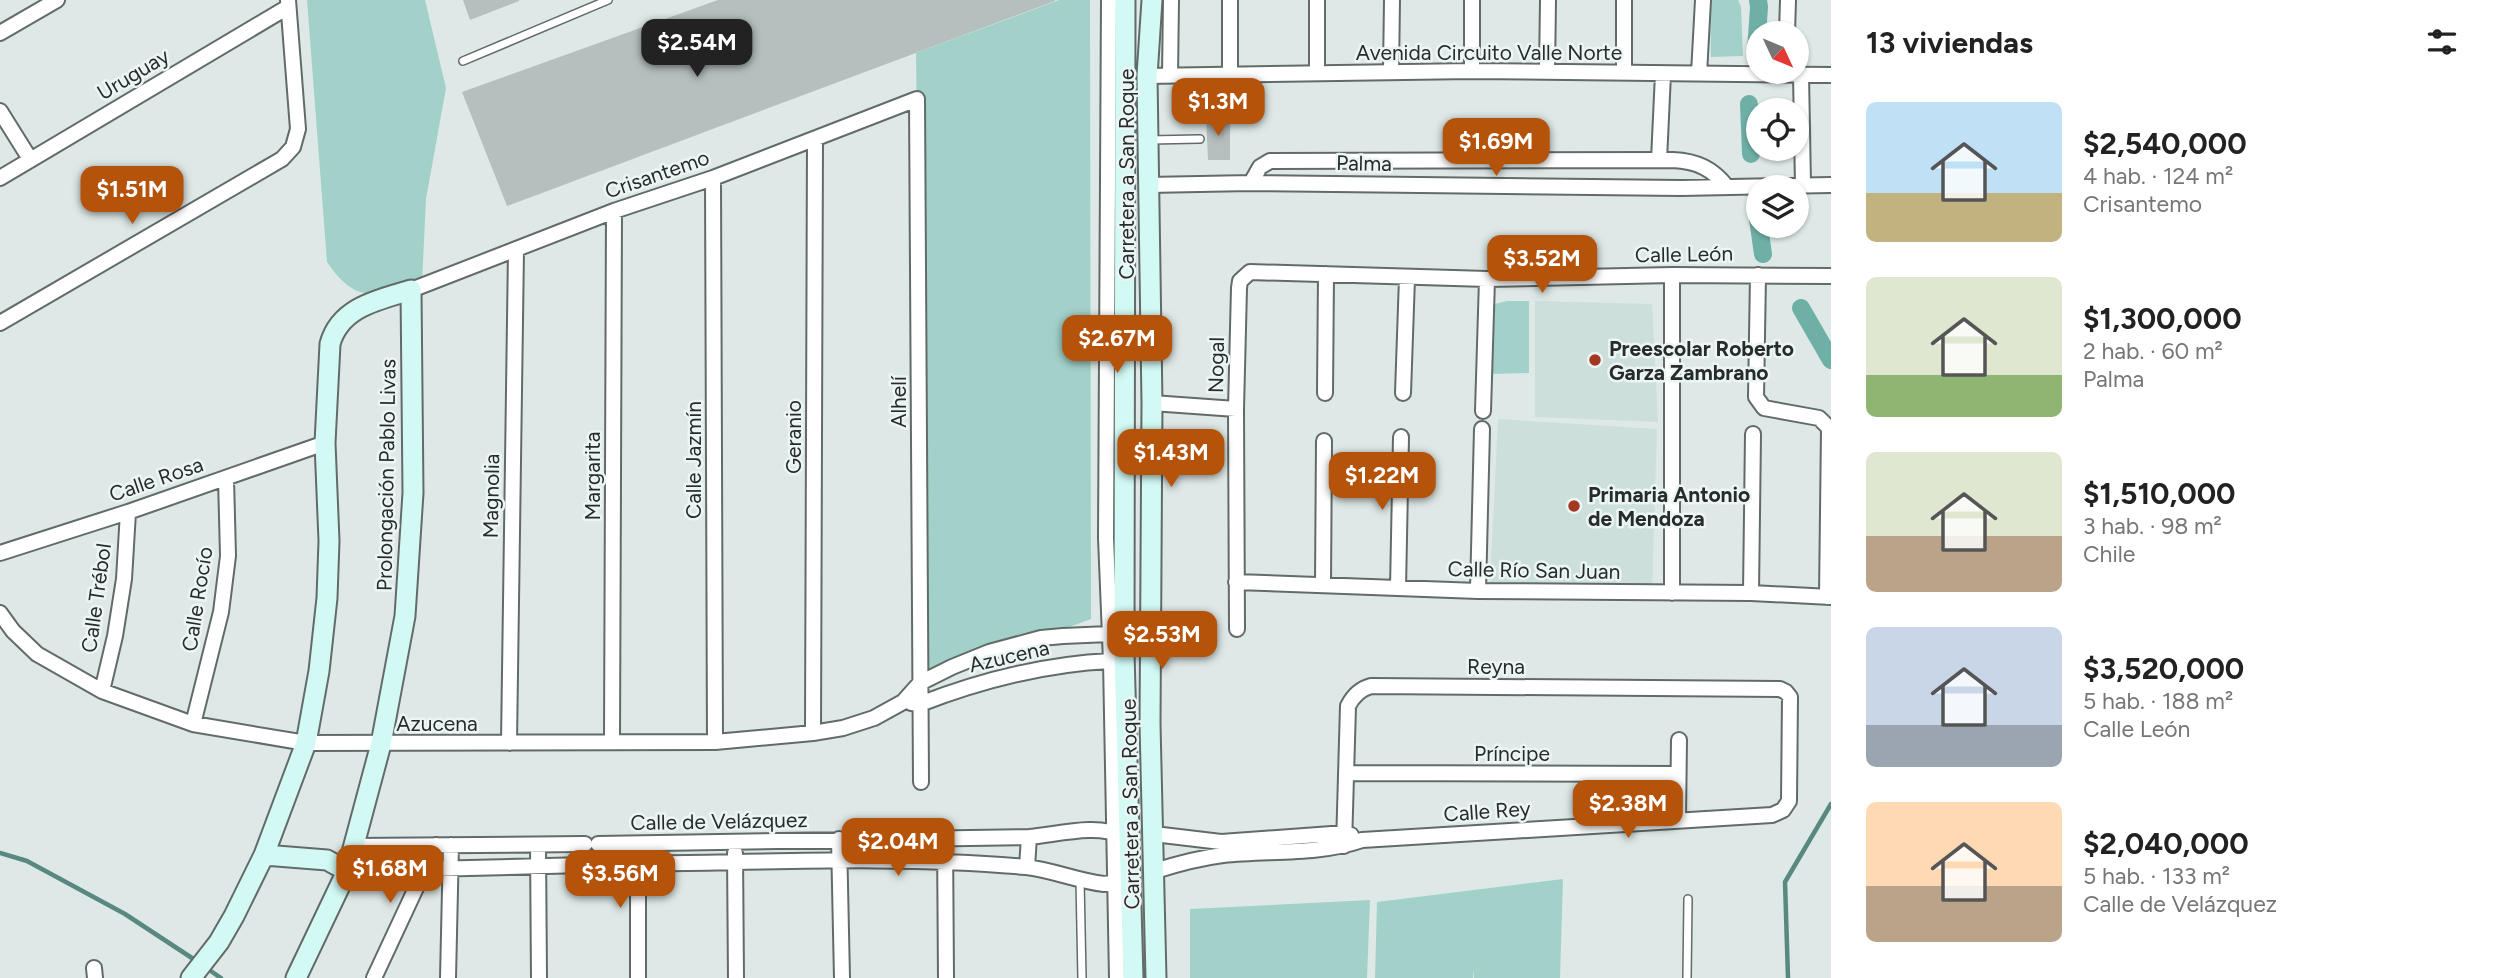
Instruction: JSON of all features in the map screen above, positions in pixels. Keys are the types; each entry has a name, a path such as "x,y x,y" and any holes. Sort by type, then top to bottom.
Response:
{"main road":[{"name":"Carretera a San Roque","path":"1125,0 1125,481 1120,647 1132,853 1133,978"},
{"path":"1145,0 1150,28"},
{"name":"Carretera a San Roque","path":"1152,0 1147,76 1152,403 1150,724 1156,978"},
{"path":"191,978 219,942 264,855 306,743 319,671 327,598 329,541 325,443 330,345 336,329 359,307 411,290"},
{"name":"Prolongación Pablo Livas","path":"296,978 347,871 381,744 405,616 413,493 411,290"},
{"path":"1125,330 1138,373 1152,403 1133,450 1125,481"},
{"path":"1150,574 1141,619 1120,647 1143,676 1150,724"},
{"path":"1151,781 1145,821 1132,853 1143,867 1155,930"},
{"path":"327,860 354,846"},
{"path":"264,855 327,860 347,871"}],"street":[{"path":"0,33 57,0"},
{"path":"1109,0 1106,537 1120,647 1114,832 1117,978"},
{"path":"1170,76 1171,0"},
{"path":"1230,0 1230,74"},
{"path":"1317,0 1317,73"},
{"path":"1391,72 1392,0"},
{"path":"1472,0 1472,71"},
{"path":"1547,72 1548,0"},
{"path":"1624,0 1624,73"},
{"path":"1699,74 1703,0"},
{"path":"1787,21 1788,0"},
{"path":"0,323 282,159 293,147 298,129 288,3"},
{"name":"Uruguay","path":"0,178 288,3"},
{"name":"Avenida Circuito Valle Norte","path":"1147,76 1472,71 1746,74"},
{"path":"1659,160 1662,74"},
{"name":"Avenida Circuito Valle Norte","path":"1810,74 1831,75"},
{"path":"1792,84 1802,175"},
{"name":"Crisantemo","path":"411,290 614,211 713,178 917,99"},
{"name":"Alhelí","path":"917,99 921,782"},
{"path":"0,111 30,159"},
{"name":"Geranio","path":"813,733 814,140"},
{"path":"1251,183 1260,167 1270,161 1659,160 1686,161 1707,167 1718,175 1727,187"},
{"name":"Calle Jazmín","path":"713,178 715,742"},
{"name":"Palma","path":"1149,185 1251,183 1746,186"},
{"name":"Palma","path":"1809,185 1831,185"},
{"name":"Margarita","path":"612,741 614,211"},
{"name":"Magnolia","path":"509,743 516,250"},
{"name":"Calle León","path":"1244,276 1257,272 1488,279 1831,275"},
{"path":"1325,393 1326,274"},
{"path":"1672,275 1672,593"},
{"path":"1758,275 1756,397 1764,408 1819,418 1829,428 1829,597"},
{"name":"Nogal","path":"1237,629 1236,409 1239,288 1244,276"},
{"path":"1403,393 1407,278"},
{"path":"1483,411 1488,279"},
{"path":"1152,403 1236,409"},
{"path":"1478,591 1482,429"},
{"path":"1751,593 1753,434"},
{"path":"1398,588 1401,437"},
{"path":"1323,584 1324,442"},
{"name":"Calle Rosa","path":"0,553 128,512 325,443"},
{"name":"Calle Rocío","path":"193,724 222,601 228,556 226,478"},
{"name":"Calle Trébol","path":"102,691 115,636 124,579 128,512"},
{"name":"Calle Río San Juan","path":"1236,582 1478,591 1751,593 1829,597"},
{"name":"Azucena","path":"0,613 13,631 37,654 102,691 193,724 306,743 715,742 813,733 843,728 874,718 903,702 920,683"},
{"path":"920,683 989,652 1041,638 1120,647"},
{"name":"Azucena","path":"903,702 920,704 996,677 1120,647"},
{"name":"Reyna","path":"1344,839 1348,706 1359,691 1371,686 1780,689 1790,697 1791,728"},
{"name":"Calle Rey","path":"1155,871 1222,849 1344,839 1772,815 1783,810 1789,801 1791,728"},
{"path":"1678,819 1679,740"},
{"name":"Príncipe","path":"1346,774 1678,774"},
{"name":"Calle de Velázquez","path":"354,846 538,846 1029,836 1098,829 1114,832"},
{"path":"1114,832 1132,853 1115,882"},
{"name":"Calle Rey","path":"1154,834 1222,849"},
{"path":"1027,867 1029,836"},
{"path":"945,838 946,978"},
{"path":"839,839 842,978"},
{"path":"735,841 736,978"},
{"path":"638,978 639,844"},
{"path":"374,978 436,845"},
{"path":"447,978 451,845"},
{"path":"538,846 539,978"},
{"name":"Calle de Velázquez","path":"347,871 838,860 1027,867 1104,884 1115,882"}],"lane":[{"path":"463,61 608,0"},
{"path":"1149,140 1200,139"},
{"path":"1080,879 1082,978"},
{"path":"1687,978 1688,899"}],"shaded area":[{"name":"Preescolar Roberto Garza Zambrano","path":"1535,301 1652,304 1658,422 1535,417"},
{"name":"Primaria Antonio de Mendoza","path":"1498,419 1657,429 1652,588 1490,583"}],"green space":[{"path":"307,0 425,0 446,88 426,199 422,283 368,294 348,286 327,262"},
{"path":"1059,0 1090,0 1091,619 924,680 916,53"},
{"path":"1710,0 1738,0 1741,7 1743,56 1711,57"},
{"path":"1529,301 1529,373 1492,374 1495,304"},
{"path":"1563,879 1560,978 1474,978 1473,969 1473,978 1375,978 1377,902"},
{"path":"1370,900 1367,978 1190,978 1190,909"}],"building":[{"path":"463,0 519,0 519,1 470,20"},
{"path":"718,0 1055,1 507,206 462,92"},
{"path":"1206,117 1230,117 1230,160 1208,160"}],"waterway":[{"path":"1758,0 1758,21"},
{"path":"1761,238 1763,254"},
{"path":"1801,308 1831,360"},
{"path":"1788,978 1785,882 1831,804"},
{"path":"0,853 27,861 125,914 198,962"},
{"path":"205,967 221,978"}],"place":[{"name":"Preescolar Roberto Garza Zambrano","path":"1595,360"},
{"name":"Primaria Antonio de Mendoza","path":"1574,506"}]}
